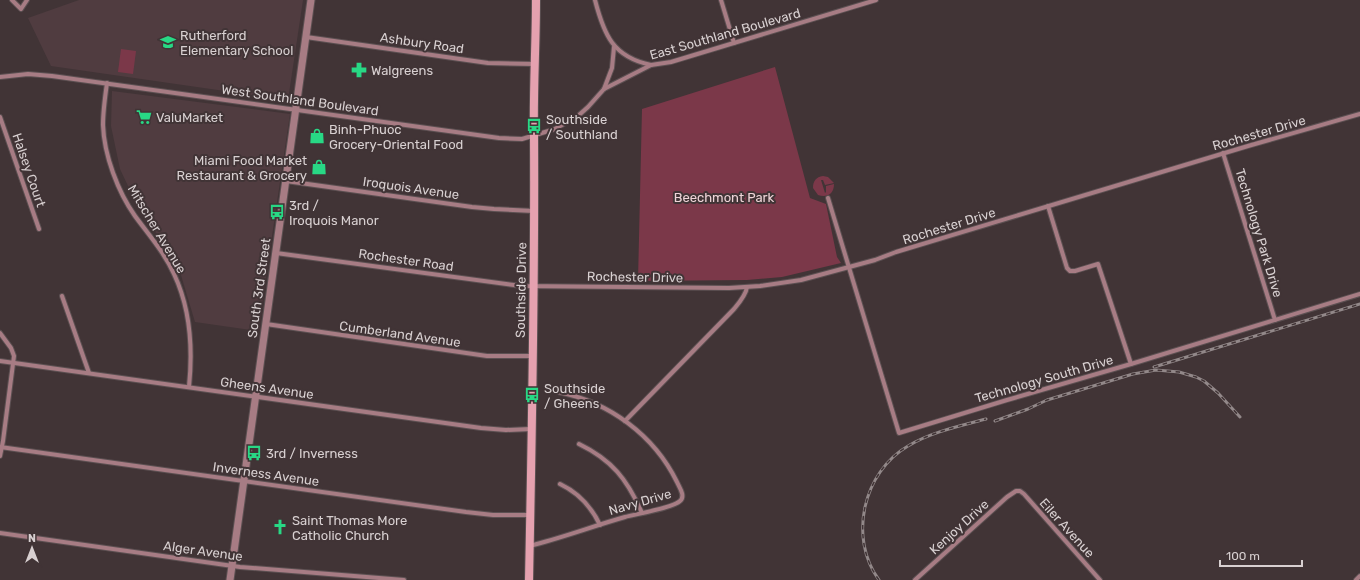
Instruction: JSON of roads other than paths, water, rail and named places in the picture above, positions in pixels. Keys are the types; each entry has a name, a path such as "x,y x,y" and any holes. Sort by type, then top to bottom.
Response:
{"main road":[{"name":"Southside Drive","path":"529,580 533,356 536,0"}],"street":[{"path":"12,0 21,10 27,0"},
{"name":"South 3rd Street","path":"230,580 311,0"},
{"path":"596,0 602,22 614,47 612,68 604,89"},
{"path":"721,0 734,43"},
{"name":"East Southland Boulevard","path":"627,78 651,65 672,62 876,0"},
{"name":"Ashbury Road","path":"306,37 488,62 536,64"},
{"path":"614,47 634,60 651,65"},
{"name":"West Southland Boulevard","path":"0,76 37,74 499,138 522,139 555,129 567,123 588,107 604,89 627,78"},
{"name":"Mitscher Avenue","path":"107,83 103,126 109,159 127,203 158,246 179,285 191,332 191,367 189,387"},
{"name":"Rochester Drive","path":"533,286 747,287 797,281 875,260 1223,153 1360,114"},
{"name":"Halsey Court","path":"0,117 38,229"},
{"name":"Technology Park Drive","path":"1223,153 1275,320"},
{"name":"Iroquois Avenue","path":"286,181 472,207 534,211"},
{"path":"828,198 848,267"},
{"path":"1048,206 1067,268 1070,271 1075,271 1098,264 1131,364"},
{"name":"Rochester Road","path":"276,253 521,286 533,286"},
{"name":"Technology South Drive","path":"848,267 899,433 1360,294"},
{"path":"625,420 734,309 747,290 747,287"},
{"path":"62,296 89,373"},
{"name":"Cumberland Avenue","path":"266,324 487,356 533,356"},
{"path":"0,333 11,348 14,356 0,456"},
{"name":"Gheens Avenue","path":"0,361 481,428 506,430 531,429"},
{"name":"Navy Drive","path":"529,546 669,506 680,502 682,499 682,492 665,460 644,436 625,420 611,411 585,399 558,392"},
{"path":"579,444 590,449 624,478 642,513"},
{"name":"Inverness Avenue","path":"1,447 486,514 530,515"},
{"path":"560,484 581,497 594,513 600,525"},
{"name":"Kenjoy Drive","path":"915,580 1007,496 1018,491"},
{"name":"Eiler Avenue","path":"1018,491 1024,494 1100,580"},
{"name":"Alger Avenue","path":"0,533 258,569 404,580"},
{"path":"1356,580 1360,576"}],"railway":[{"path":"1154,367 1360,304"},
{"path":"995,421 1028,409 1047,400 1133,374 1156,370 1179,372 1204,381 1218,393 1240,417"},
{"path":"879,580 870,563 864,545 863,526 865,507 871,489 880,472 893,458 917,441 946,430 986,419"}],"place":[{"name":"Rutherford Elementary School","path":"168,42"},
{"name":"Walgreens","path":"359,70"},
{"name":"ValuMarket","path":"144,117"},
{"name":"Southside / Southland","path":"534,126"},
{"name":"Binh-Phuoc Grocery-Oriental Food","path":"317,136"},
{"name":"Miami Food Market Restaurant & Grocery","path":"319,167"},
{"name":"3rd / Iroquois Manor","path":"277,212"},
{"name":"Southside / Gheens","path":"532,395"},
{"name":"3rd / Inverness","path":"254,453"},
{"name":"Saint Thomas More Catholic Church","path":"280,527"}],"park label":[{"name":"Beechmont Park","path":"724,197"}]}
